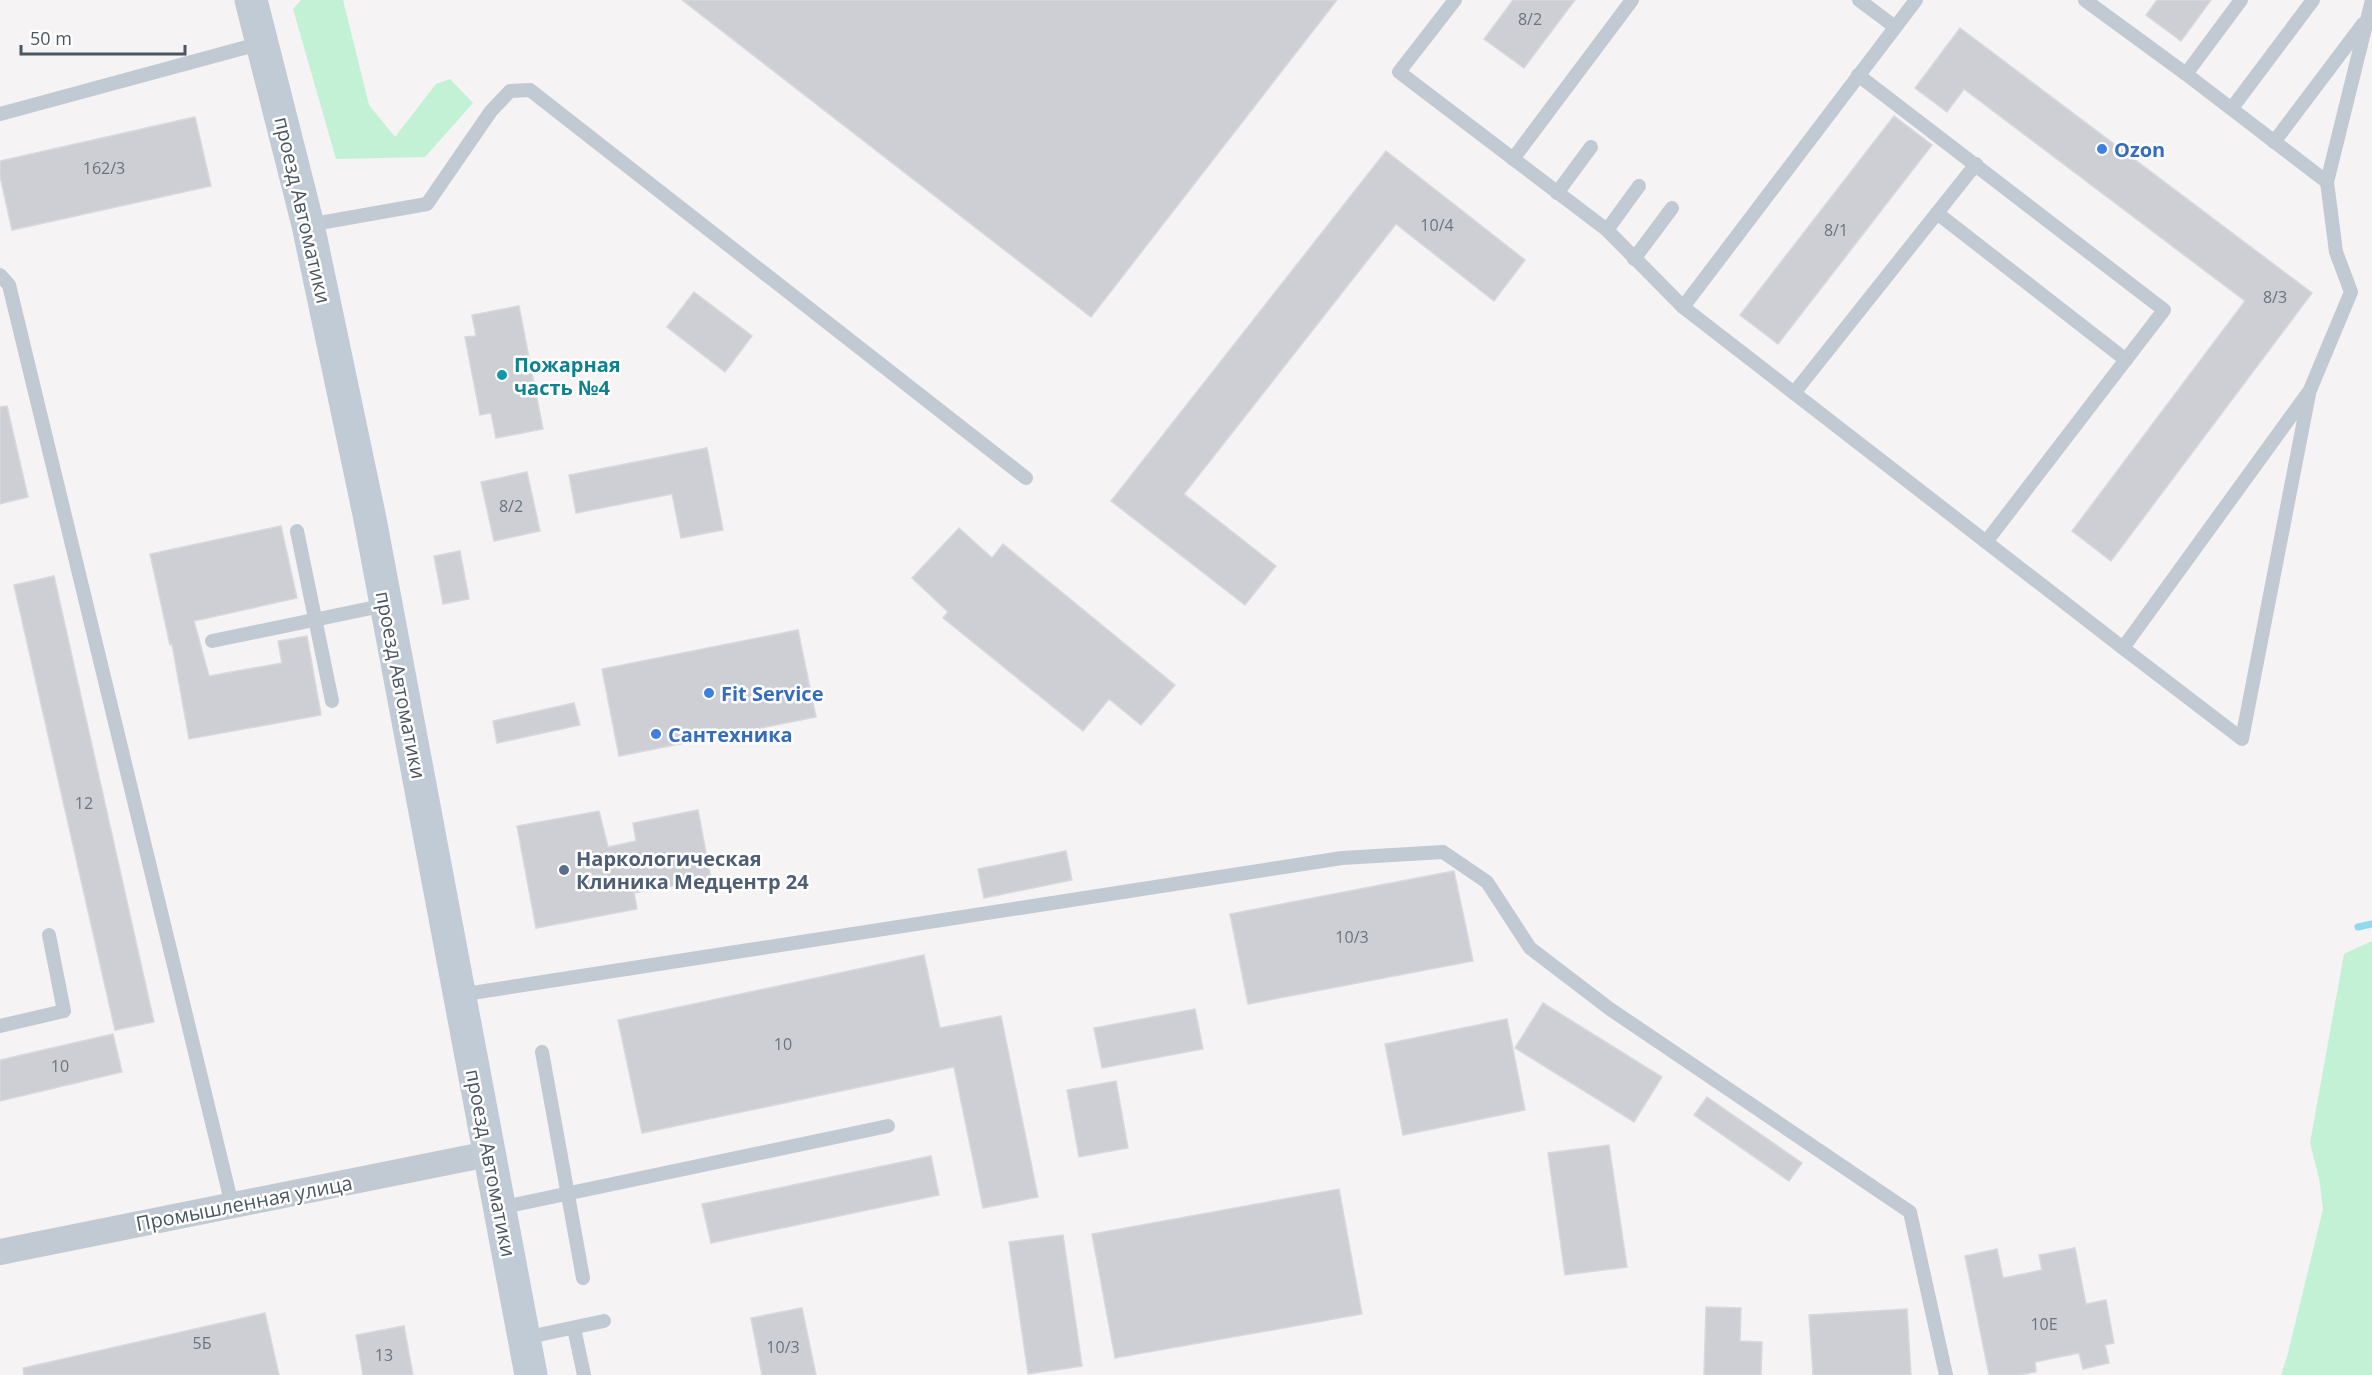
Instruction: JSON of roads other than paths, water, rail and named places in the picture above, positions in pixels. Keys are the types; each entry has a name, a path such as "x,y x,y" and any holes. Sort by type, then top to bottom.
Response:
{"main road":[{"name":"проезд Автоматики","path":"253,1 308,225 370,519 531,1375"}],"street":[{"name":"Промышленная улица","path":"0,1252 488,1154"}],"lane":[{"path":"1455,0 1399,72 1607,230 1683,307 2242,739 2310,390 2351,292 2336,252 2327,182 2372,0"},
{"path":"1513,159 1632,0"},
{"path":"1859,0 1895,27"},
{"path":"1683,307 1916,0"},
{"path":"2085,0 2232,108 2327,182"},
{"path":"2186,74 2241,0"},
{"path":"2232,108 2313,0"},
{"path":"2274,142 2368,18"},
{"path":"0,114 262,43"},
{"path":"1858,75 2164,310 1986,542"},
{"path":"308,225 427,204 497,105 510,91 530,90 1026,478"},
{"path":"1557,192 1591,147"},
{"path":"1794,393 1976,164"},
{"path":"1607,230 1639,186"},
{"path":"1634,259 1672,208"},
{"path":"1937,213 2126,360"},
{"path":"0,275 9,285 232,1205"},
{"path":"2123,648 2310,390"},
{"path":"297,531 332,701"},
{"path":"212,641 386,605"},
{"path":"459,995 1342,858 1443,852 1487,882 1530,948 1610,1009 1910,1212 1946,1375"},
{"path":"0,1026 64,1011 49,935"},
{"path":"542,1052 583,1278"},
{"path":"499,1208 888,1126"},
{"path":"524,1338 604,1321"},
{"path":"574,1328 584,1375"}],"waterway":[{"path":"2358,927 2372,924"}],"place":[{"name":"Ozon","path":"2102,149"},
{"name":"Пожарная часть №4","path":"502,375"},
{"name":"Fit Service","path":"709,693"},
{"name":"Сантехника","path":"656,734"},
{"name":"Наркологическая Клиника Медцентр 24","path":"564,870"}]}
